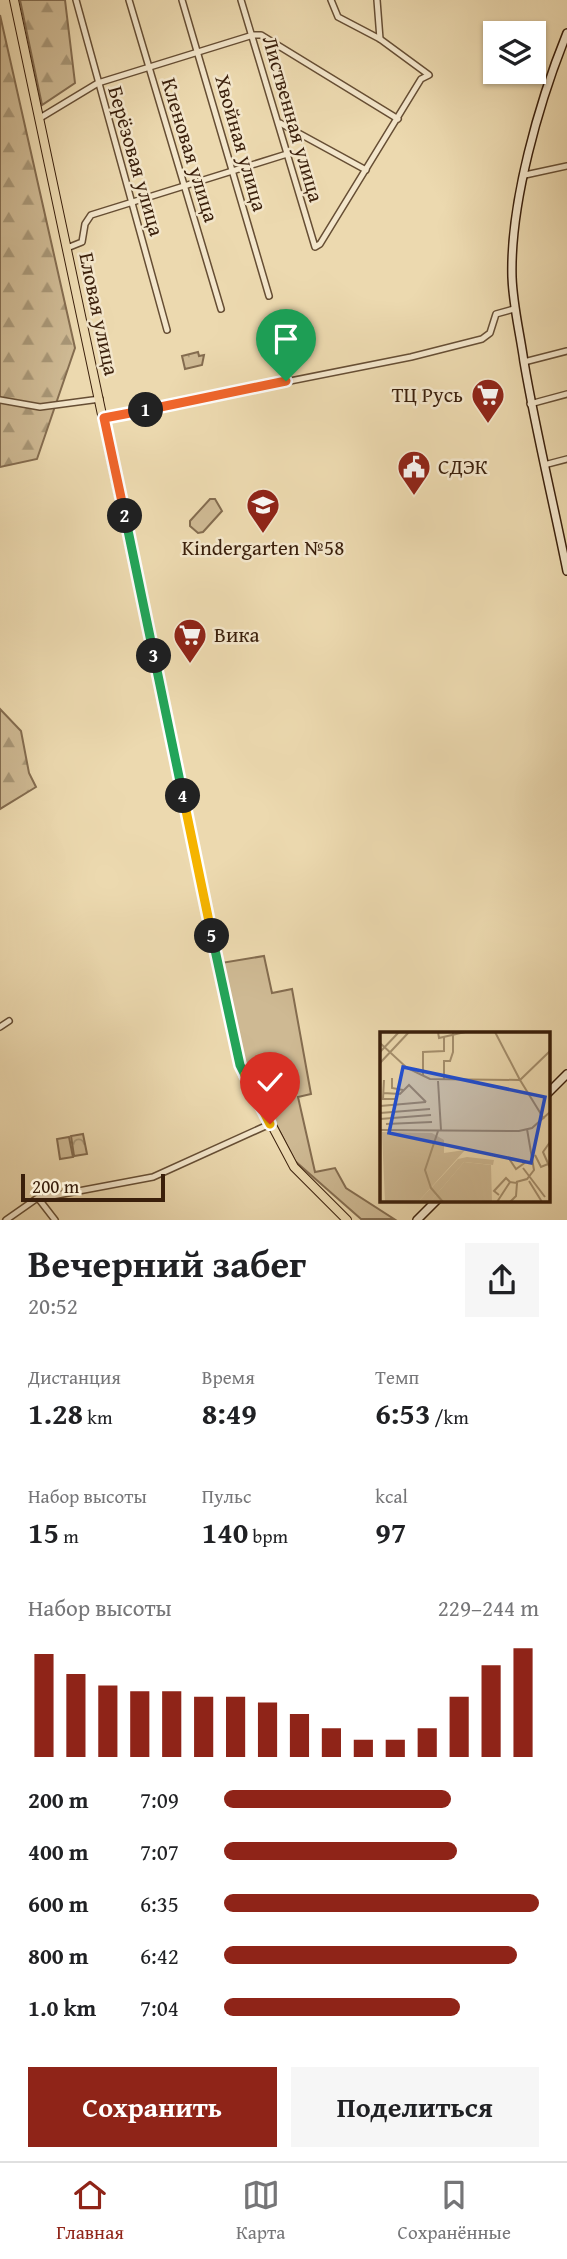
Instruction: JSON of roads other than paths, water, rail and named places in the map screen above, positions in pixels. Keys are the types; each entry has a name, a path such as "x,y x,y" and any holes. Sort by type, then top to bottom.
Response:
{"main road":[{"name":"Еловая улица","path":"14,0 240,1065 294,1167 348,1220"},
{"path":"567,33 534,132 513,242 514,309 530,404 544,465 563,528 567,571"},
{"path":"550,1091 567,1074"},
{"path":"417,1220 435,1202"}],"street":[{"name":"Берёзовая улица","path":"76,0 167,330"},
{"name":"Кленовая улица","path":"129,0 221,309"},
{"name":"Хвойная улица","path":"182,0 269,296"},
{"name":"Лиственная улица","path":"241,0 315,247 320,244 366,170"},
{"path":"278,123 366,170 421,79 429,75 380,39 338,17 331,0"},
{"path":"377,0 380,39"},
{"path":"40,118 98,83 253,35 261,36 398,119"},
{"path":"67,248 82,242 85,224 91,215 131,200 287,154"},
{"path":"525,175 567,166"},
{"path":"104,418 411,357 482,339 490,333 496,314 514,309"},
{"path":"524,362 567,351"},
{"path":"530,404 567,394"},
{"path":"0,400 40,407 100,399"},
{"path":"544,465 567,460"},
{"path":"0,1027 9,1021"},
{"path":"6,1220 38,1198 153,1177 270,1124"},
{"path":"38,1198 55,1220"}],"place":[{"name":"ТЦ Русь","path":"488,425"},
{"name":"СДЭК","path":"414,497"},
{"name":"Kindergarten №58","path":"263,535"},
{"name":"Вика","path":"190,665"}]}
